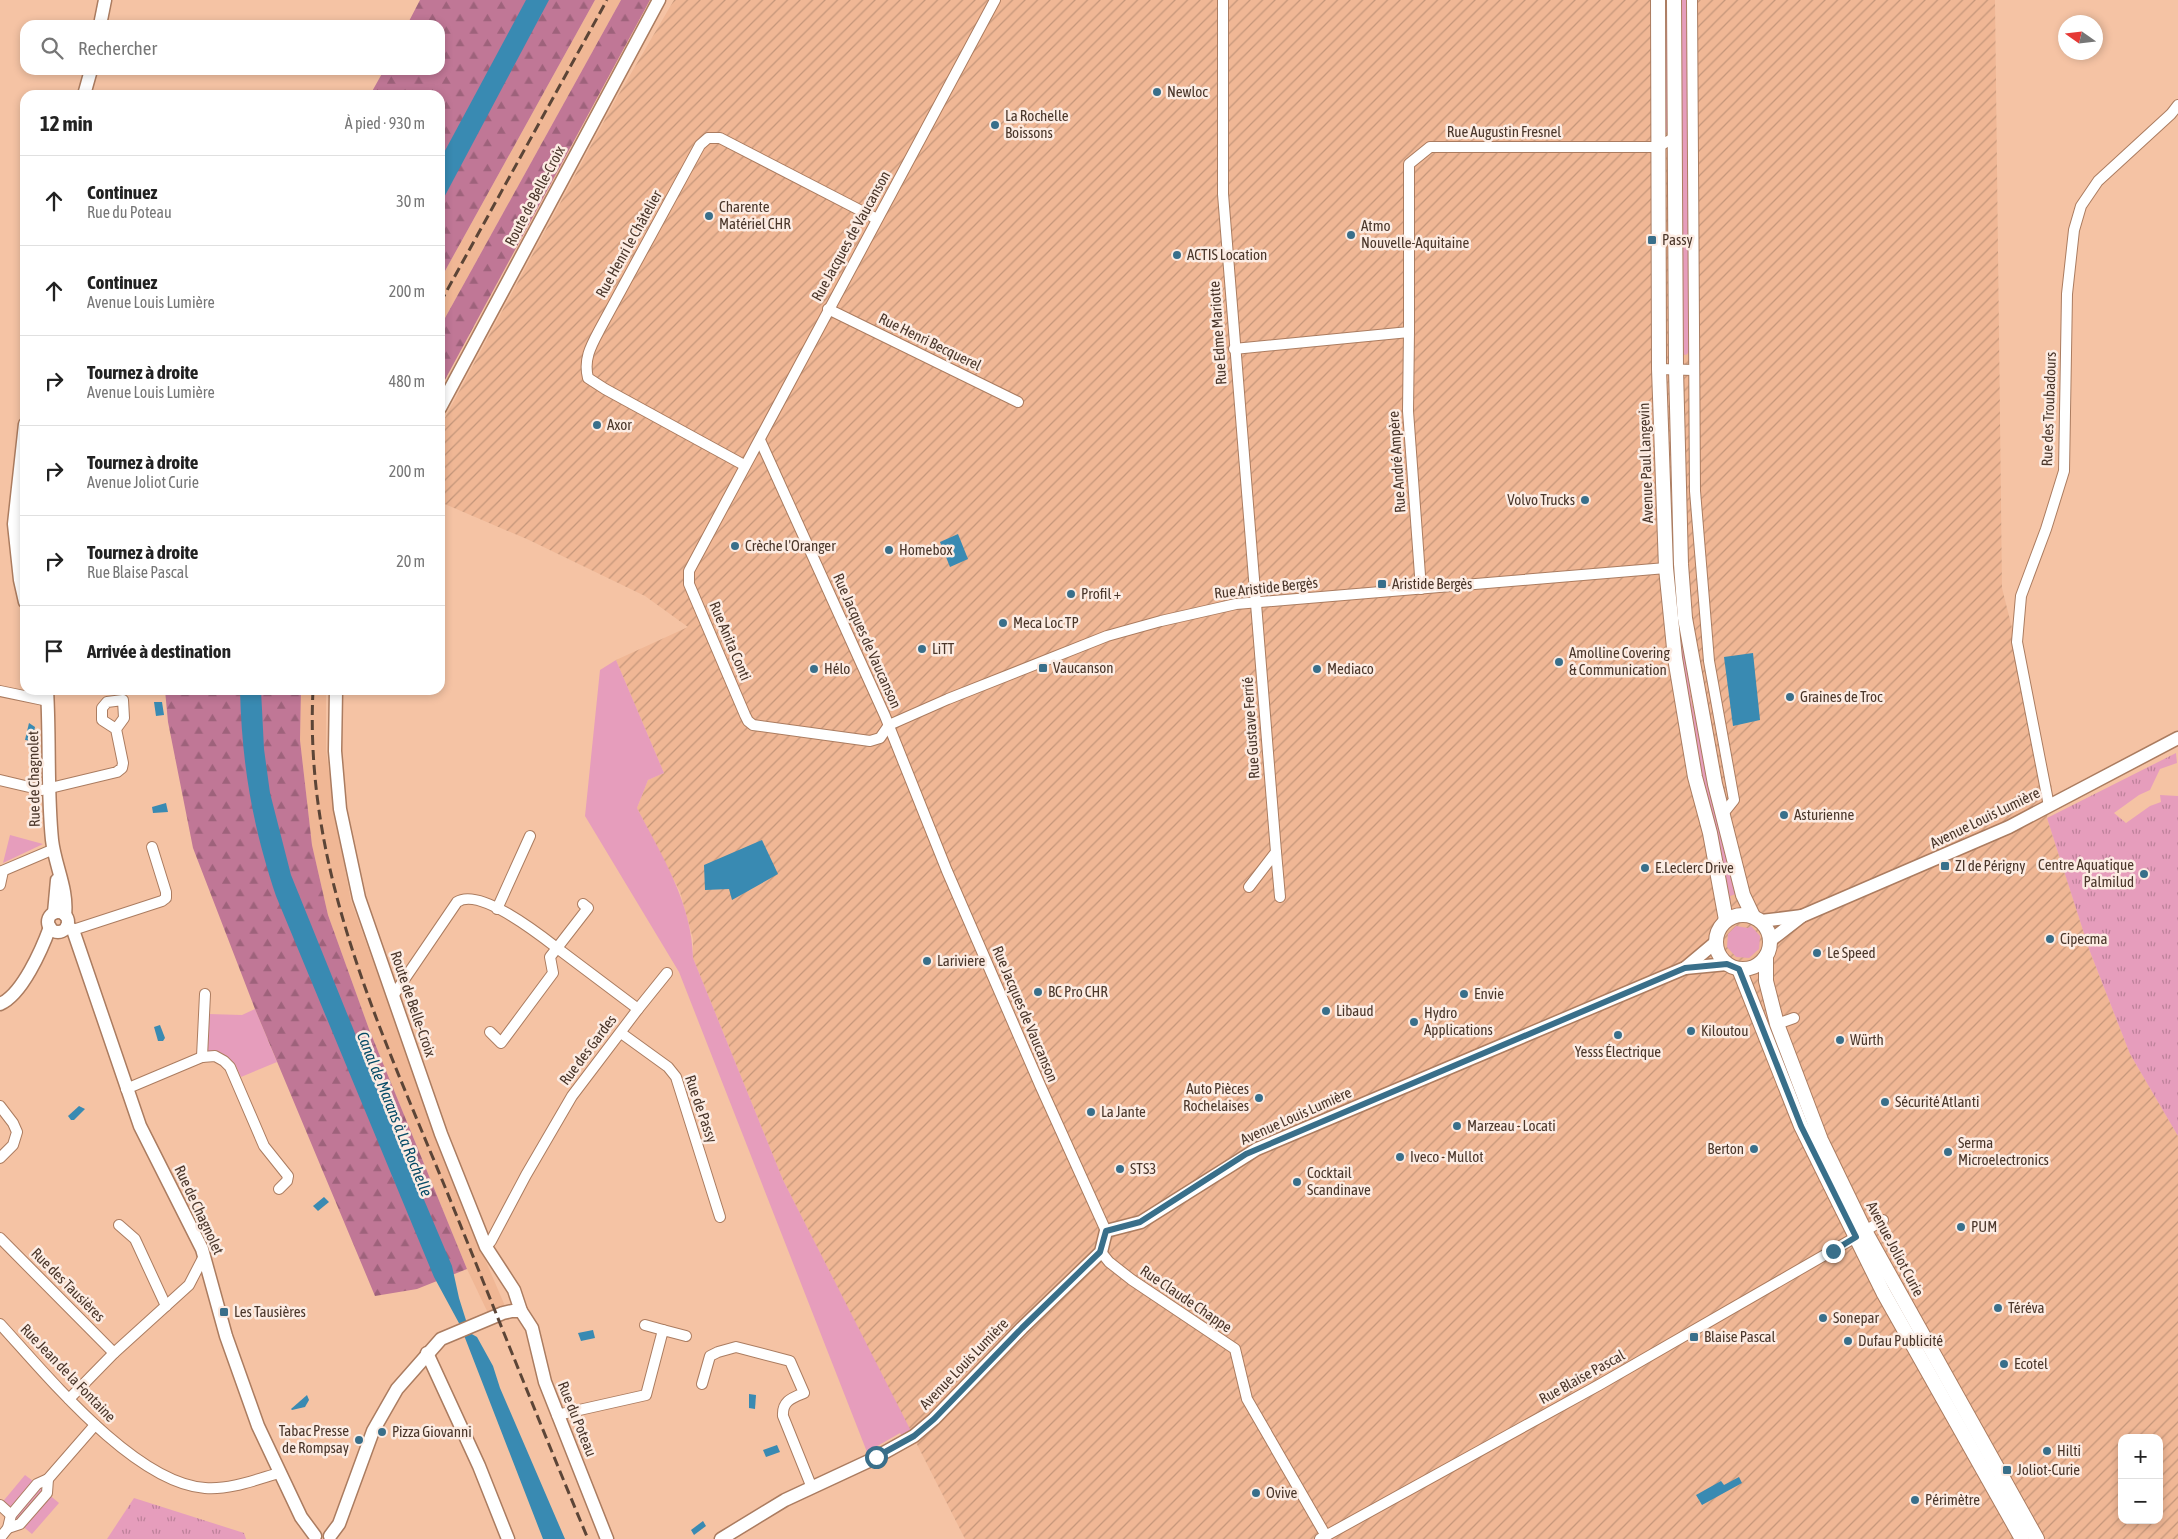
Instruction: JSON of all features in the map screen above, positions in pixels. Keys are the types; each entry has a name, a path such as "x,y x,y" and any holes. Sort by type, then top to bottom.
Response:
{"main road":[{"name":"Avenue Paul Langevin","path":"1658,0 1659,369 1666,568 1676,668 1696,777 1713,848 1726,920"},
{"path":"1674,0 1676,369 1685,618 1722,815 1746,903 1757,918 1766,926 1770,940 1770,949 1766,957 1754,967 1733,966 1721,958 1716,942 1720,926 1726,920 1739,914 1757,918"},
{"name":"Avenue Joliot Curie","path":"1766,957 1766,981 1777,1024 1821,1140 1861,1234 1883,1292 2022,1539"},
{"name":"Avenue Joliot Curie","path":"1733,966 1801,1126 2036,1539"}],"street":[{"path":"101,20 105,0"},
{"name":"Route de Belle-Croix","path":"445,399 659,0"},
{"name":"Rue Jacques de Vaucanson","path":"995,0 828,309 760,440 889,725 951,880 1106,1231"},
{"name":"Rue Edme Mariotte","path":"1223,0 1223,194 1234,349 1256,602"},
{"path":"1692,0 1695,491 1709,661 1734,800 1722,815"},
{"path":"85,90 89,75"},
{"name":"Rue des Troubadours","path":"2048,806 2016,642 2021,596 2046,529 2064,471 2067,294 2074,230 2081,206 2098,181 2171,114 2178,105"},
{"path":"1658,147 1675,137"},
{"name":"Rue Henri le Châtelier","path":"744,465 613,394 588,378 586,362 588,351 700,145 708,138 720,138 877,219"},
{"name":"Rue Augustin Fresnel","path":"1409,332 1409,164 1430,147 1658,147"},
{"name":"Rue Henri Becquerel","path":"828,309 1018,402"},
{"path":"1234,349 1409,332"},
{"name":"Rue André Ampère","path":"1409,332 1408,410 1421,589"},
{"path":"1659,369 1693,370"},
{"name":"Rue Anita Conti","path":"760,440 744,465 689,571 688,577 689,584 748,721 760,727 870,741 880,738 889,725"},
{"path":"20,461 20,580"},
{"name":"Rue Aristide Bergès","path":"889,725 948,699 1106,636 1236,604 1666,568"},
{"name":"Rue Gustave Ferrié","path":"1256,602 1280,897"},
{"path":"0,691 20,693"},
{"name":"Route de Belle-Croix","path":"336,695 335,751 340,809 359,898 441,1134 486,1247 514,1290 521,1312"},
{"name":"Rue de Chagnolet","path":"48,696 49,788 54,849 58,868 57,896 65,921 85,961 126,1089 140,1126 190,1221 204,1256 226,1336 258,1426 301,1517 314,1537"},
{"path":"0,780 42,790 117,772 122,768 123,763 116,729"},
{"name":"Avenue Louis Lumière","path":"1770,940 1802,916 2009,827 2178,738"},
{"path":"497,909 530,836"},
{"path":"65,921 162,901 166,898 166,892 152,847"},
{"path":"0,885 2,871 54,849"},
{"path":"1249,887 1276,852"},
{"name":"Rue des Gardes","path":"393,996 458,902 461,899 473,898 523,922 638,1009 572,1096 486,1247"},
{"path":"490,1032 502,1043 553,973 550,957 588,908 583,904"},
{"name":"Avenue Louis Lumière","path":"1757,918 1802,916"},
{"name":"Rue de Chagnolet","path":"0,1004 5,1002 22,984 50,927 49,920 65,921"},
{"name":"Avenue Louis Lumière","path":"812,1488 871,1460 914,1436 934,1419 1022,1328 1100,1252 1106,1231 1140,1222 1246,1154 1685,968 1716,942"},
{"name":"Avenue Louis Lumière","path":"1685,968 1733,966"},
{"path":"638,1009 667,973"},
{"path":"202,1057 205,994"},
{"path":"1777,1024 1794,1018"},
{"name":"Rue de Passy","path":"621,1033 668,1067 676,1076 720,1217"},
{"path":"126,1089 202,1057 215,1056 224,1060 230,1066 264,1146 288,1176 287,1182 279,1189"},
{"path":"0,1106 17,1132 13,1145 0,1158"},
{"name":"Rue Blaise Pascal","path":"1323,1537 1600,1386 1883,1220"},
{"path":"119,1225 134,1239 166,1306"},
{"name":"Rue des Tausières","path":"0,1238 114,1353"},
{"name":"Rue Claude Chappe","path":"1100,1252 1109,1262 1132,1280 1235,1349 1247,1399 1323,1537"},
{"path":"69,1398 114,1353 189,1285 204,1256"},
{"path":"189,1285 211,1280"},
{"path":"314,1537 323,1533 332,1538 379,1418 393,1394 427,1353 441,1339 449,1335 503,1313 517,1310 521,1312"},
{"name":"Rue du Poteau","path":"521,1312 532,1328 543,1376 607,1539"},
{"name":"Rue Jean de la Fontaine","path":"0,1324 95,1425 146,1466 190,1486 204,1488 228,1487 279,1473"},
{"path":"644,1325 686,1336"},
{"path":"557,1415 646,1395 663,1330"},
{"path":"702,1384 710,1356 726,1348 736,1347 790,1361 804,1393 788,1400 784,1406 783,1416 812,1488 757,1516 721,1539"},
{"path":"427,1353 479,1466 508,1539"},
{"path":"411,1371 435,1373"},
{"path":"0,1538 8,1528 11,1515 37,1484 48,1479 95,1425"},
{"path":"8,1528 20,1524 47,1493 48,1479"},
{"path":"0,1505 11,1515"}],"shaded area":[{"path":"595,0 621,0 445,318 445,271"},
{"path":"674,0 1995,0 2002,588 2052,788 2047,818 2089,949 2130,1054 2178,1136 2178,1539 965,1539 783,1180 693,958 693,939 680,892 637,808 648,780 664,773 616,660 688,627 645,596 529,540 445,504 445,418 616,99"},
{"path":"301,695 326,695 326,750 336,822 351,901 422,1097 505,1306 488,1313 467,1269 369,1029 328,915 312,845 300,740"}],"green space":[{"path":"420,0 595,0 445,271 445,90 373,90 381,75 445,75 445,20 410,20"},
{"path":"621,0 650,0 445,380 445,318"},
{"path":"1664,0 1668,0 1671,131 1663,133"},
{"path":"1680,0 1688,0 1689,352 1686,355 1683,354"},
{"path":"1677,581 1691,700 1736,894 1730,896 1731,900 1728,900 1686,708 1673,582"},
{"path":"616,660 664,773 648,780 637,808 674,880 687,918 693,958 783,1180 911,1431 902,1437 900,1433 867,1452 679,972 585,816 600,670"},
{"path":"165,695 301,695 300,740 312,845 328,915 369,1029 467,1269 417,1289 375,1296 255,1009 193,848 168,722"},
{"path":"2176,753 2177,763 2160,769 2150,790 2139,795 2114,813 2126,823 2150,806 2161,802 2160,795 2178,796 2178,1136 2130,1054 2089,949 2047,818"},
{"path":"10,835 43,844 3,863"},
{"path":"1736,926 1748,928 1751,926 1760,936 1759,949 1749,958 1736,957 1727,947 1728,934"},
{"path":"255,1009 277,1062 241,1077 232,1061 228,1058 207,1052 208,1014 242,1015"},
{"path":"25,1475 37,1484 48,1479 47,1493 59,1503 32,1534 20,1524 8,1528 11,1515 0,1505"},
{"path":"134,1498 244,1533 246,1539 107,1539"}],"water":[{"path":"526,0 549,0 445,196 445,151"},
{"path":"958,534 968,559 950,567 940,542"},
{"path":"1753,653 1760,720 1733,726 1724,657"},
{"path":"240,695 261,695 264,749 270,793 291,875 384,1105 452,1266 459,1298 470,1333 477,1337 493,1366 500,1388 565,1539 543,1539 460,1325 434,1277 276,896 261,844 250,794"},
{"path":"154,702 162,702 164,715 156,716"},
{"path":"29,723 35,727 32,741 25,740"},
{"path":"166,803 168,812 153,813 152,807"},
{"path":"762,840 778,874 732,900 729,889 705,890 704,865"},
{"path":"160,1025 165,1038 163,1041 158,1041 154,1027"},
{"path":"79,1106 85,1109 74,1120 71,1120 68,1116"},
{"path":"324,1197 329,1202 318,1211 313,1206"},
{"path":"593,1330 595,1338 581,1341 578,1333"},
{"path":"749,1394 756,1395 755,1409 749,1408"},
{"path":"307,1395 309,1400 305,1407 291,1409"},
{"path":"777,1445 780,1452 766,1457 763,1450"},
{"path":"1739,1477 1742,1483 1702,1505 1696,1495 1721,1481 1724,1485"},
{"path":"703,1521 706,1526 694,1535 691,1530"}],"railway":[{"path":"445,294 607,0"},
{"path":"313,695 313,756 321,821 333,883 351,945 395,1067 588,1539"}],"place":[{"name":"Newloc","path":"1157,92"},
{"name":"La Rochelle Boissons","path":"995,125"},
{"name":"Charente Matériel CHR","path":"709,216"},
{"name":"Atmo Nouvelle-Aquitaine","path":"1351,235"},
{"name":"Passy","path":"1652,240"},
{"name":"ACTIS Location","path":"1177,255"},
{"name":"Axor","path":"597,425"},
{"name":"Volvo Trucks","path":"1585,500"},
{"name":"Crèche l'Oranger","path":"735,546"},
{"name":"Homebox","path":"889,550"},
{"name":"Aristide Bergès","path":"1382,584"},
{"name":"Profil +","path":"1071,594"},
{"name":"Meca Loc TP","path":"1003,623"},
{"name":"LiTT","path":"922,649"},
{"name":"Amolline Covering & Communication","path":"1559,662"},
{"name":"Vaucanson","path":"1043,668"},
{"name":"Hélo","path":"814,669"},
{"name":"Mediaco","path":"1317,669"},
{"name":"Graines de Troc","path":"1790,697"},
{"name":"Asturienne","path":"1784,815"},
{"name":"ZI de Périgny","path":"1945,866"},
{"name":"E.Leclerc Drive","path":"1645,868"},
{"name":"Centre Aquatique Palmilud","path":"2144,874"},
{"name":"Cipecma","path":"2050,939"},
{"name":"Le Speed","path":"1817,953"},
{"name":"Lariviere","path":"927,961"},
{"name":"BC Pro CHR","path":"1038,992"},
{"name":"Envie","path":"1464,994"},
{"name":"Libaud","path":"1326,1011"},
{"name":"Hydro Applications","path":"1414,1022"},
{"name":"Kiloutou","path":"1691,1031"},
{"name":"Yesss Électrique","path":"1618,1035"},
{"name":"Würth","path":"1840,1040"},
{"name":"Auto Pièces Rochelaises","path":"1259,1098"},
{"name":"Sécurité Atlanti","path":"1885,1102"},
{"name":"La Jante","path":"1091,1112"},
{"name":"Marzeau - Locati","path":"1457,1126"},
{"name":"Berton","path":"1754,1149"},
{"name":"Serma Microelectronics","path":"1948,1152"},
{"name":"Iveco - Mullot","path":"1400,1157"},
{"name":"STS3","path":"1120,1169"},
{"name":"Cocktail Scandinave","path":"1297,1182"},
{"name":"PUM","path":"1961,1227"},
{"name":"Téréva","path":"1998,1308"},
{"name":"Les Tausières","path":"224,1312"},
{"name":"Sonepar","path":"1823,1318"},
{"name":"Blaise Pascal","path":"1694,1337"},
{"name":"Dufau Publicité","path":"1848,1341"},
{"name":"Ecotel","path":"2004,1364"},
{"name":"Pizza Giovanni","path":"382,1432"},
{"name":"Tabac Presse de Rompsay","path":"359,1440"},
{"name":"Hilti","path":"2047,1451"},
{"name":"Joliot-Curie","path":"2007,1470"},
{"name":"Ovive","path":"1256,1493"},
{"name":"Périmètre","path":"1915,1500"}],"route":[{"path":"876,1457 914,1436 934,1419 1022,1328 1100,1252 1106,1231 1140,1222 1246,1154 1556,1021 1685,968 1727,964 1739,969 1801,1126 1856,1237 1833,1251"}],"water label":[{"name":"Canal de Marans à La Rochelle","path":"395,1114"}]}
